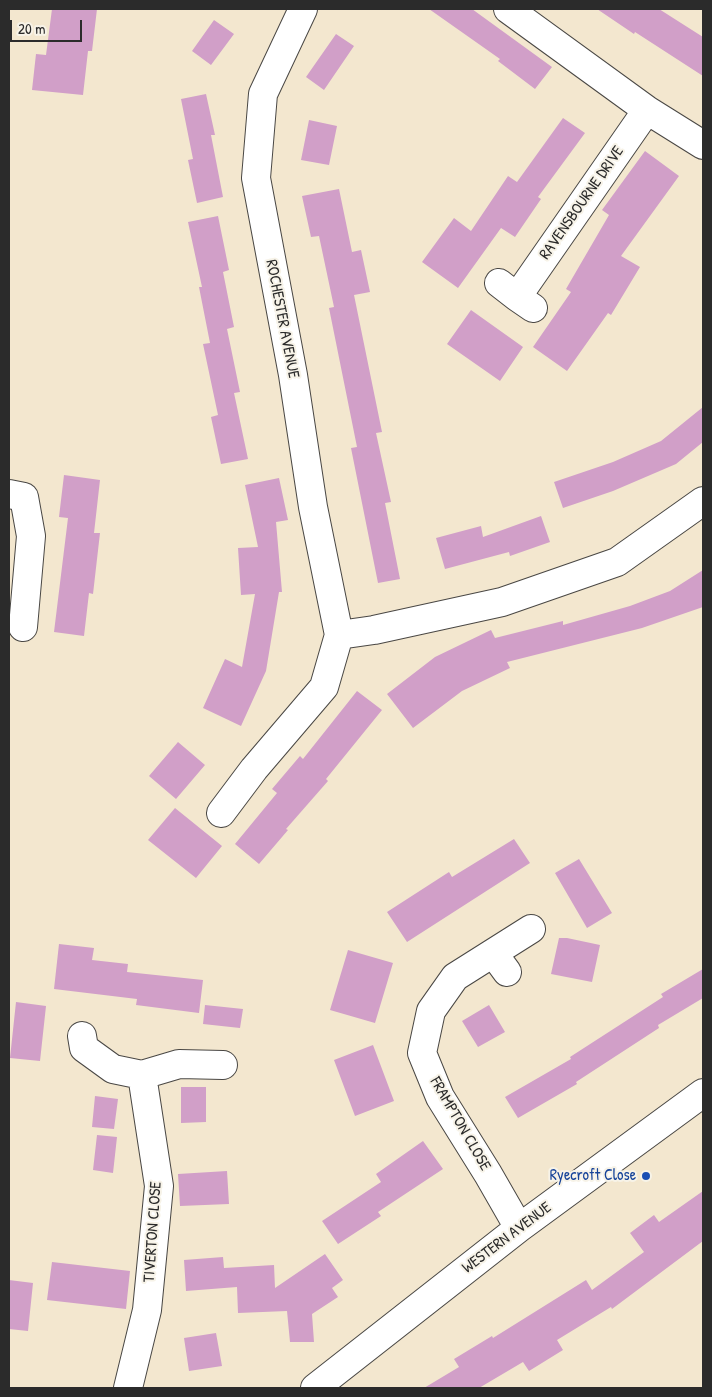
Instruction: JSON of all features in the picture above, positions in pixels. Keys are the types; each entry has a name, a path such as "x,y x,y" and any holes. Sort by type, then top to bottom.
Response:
{"street":[{"name":"ROCHESTER AVENUE","path":"221,813 245,764 324,686 339,635 314,507 293,375 256,178 263,94 303,9"},
{"path":"508,9 647,110 703,145"},
{"name":"RAVENSBOURNE DRIVE","path":"516,296 647,110"},
{"path":"9,494 24,497 31,536 23,627"},
{"path":"339,635 374,630 502,602 618,562 703,501"},
{"name":"FRAMPTON CLOSE","path":"519,1228 440,1097 422,1053 431,1011 455,977 500,962 531,929"},
{"path":"82,1036 84,1048 113,1069 142,1075 180,1064 223,1065"},
{"name":"TIVERTON CLOSE","path":"128,1388 147,1310 159,1186 142,1075"},
{"name":"WESTERN AVENUE","path":"315,1388 519,1228 703,1093"}],"building":[{"path":"52,9 97,9 92,51 88,51 83,95 32,90 36,54 46,55"},
{"path":"429,9 472,9 552,67 535,89 498,61 500,59"},
{"path":"597,9 659,9 703,37 703,76 635,32 634,34"},
{"path":"214,20 234,34 211,65 192,51"},
{"path":"336,34 354,46 324,90 306,77"},
{"path":"206,94 215,135 211,135 223,197 197,203 188,160 193,159 181,99"},
{"path":"563,118 585,133 538,197 541,199 515,237 501,228 458,288 422,262 454,218 471,231 508,176 517,182"},
{"path":"309,120 337,126 329,165 301,160"},
{"path":"645,151 679,176 621,256 640,267 611,315 608,313 567,371 533,347 571,292 566,289 609,215 602,210"},
{"path":"339,189 352,252 361,250 370,292 354,295 382,432 376,433 391,502 385,503 400,579 378,583 351,448 357,447 329,308 334,307 319,236 311,237 302,196"},
{"path":"218,216 229,270 223,272 234,327 227,329 240,392 234,393 248,459 221,464 211,417 218,415 203,344 210,343 199,287 202,287 188,222"},
{"path":"471,310 523,347 500,381 447,344"},
{"path":"703,407 703,442 676,464 613,491 563,508 554,482 613,462 661,441"},
{"path":"64,475 100,480 94,533 100,533 93,594 89,593 84,636 54,632 68,518 59,517"},
{"path":"279,478 288,520 276,522 282,592 279,592 266,671 241,726 203,708 225,659 242,667 255,594 241,595 238,548 258,547 245,485"},
{"path":"541,516 550,542 510,556 509,552 445,569 436,538 481,526 483,537"},
{"path":"703,570 703,607 642,628 507,662 510,668 462,691 413,728 387,694 435,657 491,630 495,638 563,621 563,625 630,606 670,591"},
{"path":"357,691 382,710 326,779 328,781 286,829 288,830 259,864 235,844 277,793 272,789 300,756 303,759"},
{"path":"178,742 205,765 176,799 149,776"},
{"path":"175,808 222,846 196,878 148,840"},
{"path":"514,839 530,863 407,942 387,912 449,872 452,877"},
{"path":"579,859 612,913 587,928 555,873"},
{"path":"559,938 600,945 592,982 551,974"},
{"path":"59,944 94,948 92,960 128,964 127,972 203,980 199,1013 136,1005 137,999 54,989"},
{"path":"348,950 393,963 375,1023 330,1010"},
{"path":"703,969 703,998 658,1025 659,1028 576,1082 577,1084 518,1118 505,1097 571,1059 570,1057 663,997 661,994"},
{"path":"16,1002 46,1006 40,1061 10,1058"},
{"path":"205,1005 243,1009 240,1028 203,1024"},
{"path":"489,1005 505,1032 478,1047 462,1021"},
{"path":"373,1045 394,1101 355,1116 334,1060"},
{"path":"181,1087 206,1087 206,1122 181,1123"},
{"path":"95,1096 118,1099 114,1129 92,1127"},
{"path":"97,1135 117,1137 113,1173 93,1170"},
{"path":"423,1141 443,1169 378,1212 381,1216 338,1244 322,1221 381,1182 376,1174"},
{"path":"227,1171 229,1204 180,1206 178,1174"},
{"path":"703,1191 703,1241 612,1309 611,1307 557,1340 563,1350 529,1371 523,1362 479,1388 424,1388 459,1367 454,1359 492,1336 493,1338 586,1280 592,1290 644,1252 630,1233 654,1215 659,1222"},
{"path":"325,1254 343,1280 332,1288 338,1297 312,1314 314,1342 290,1342 287,1311 238,1313 237,1287 186,1291 184,1260 223,1257 224,1268 274,1265 275,1288"},
{"path":"52,1262 130,1271 126,1309 47,1300"},
{"path":"9,1280 33,1283 28,1331 9,1329"},
{"path":"216,1333 222,1366 189,1371 184,1338"}],"place":[{"name":"Ryecroft Close","path":"646,1176"}]}
